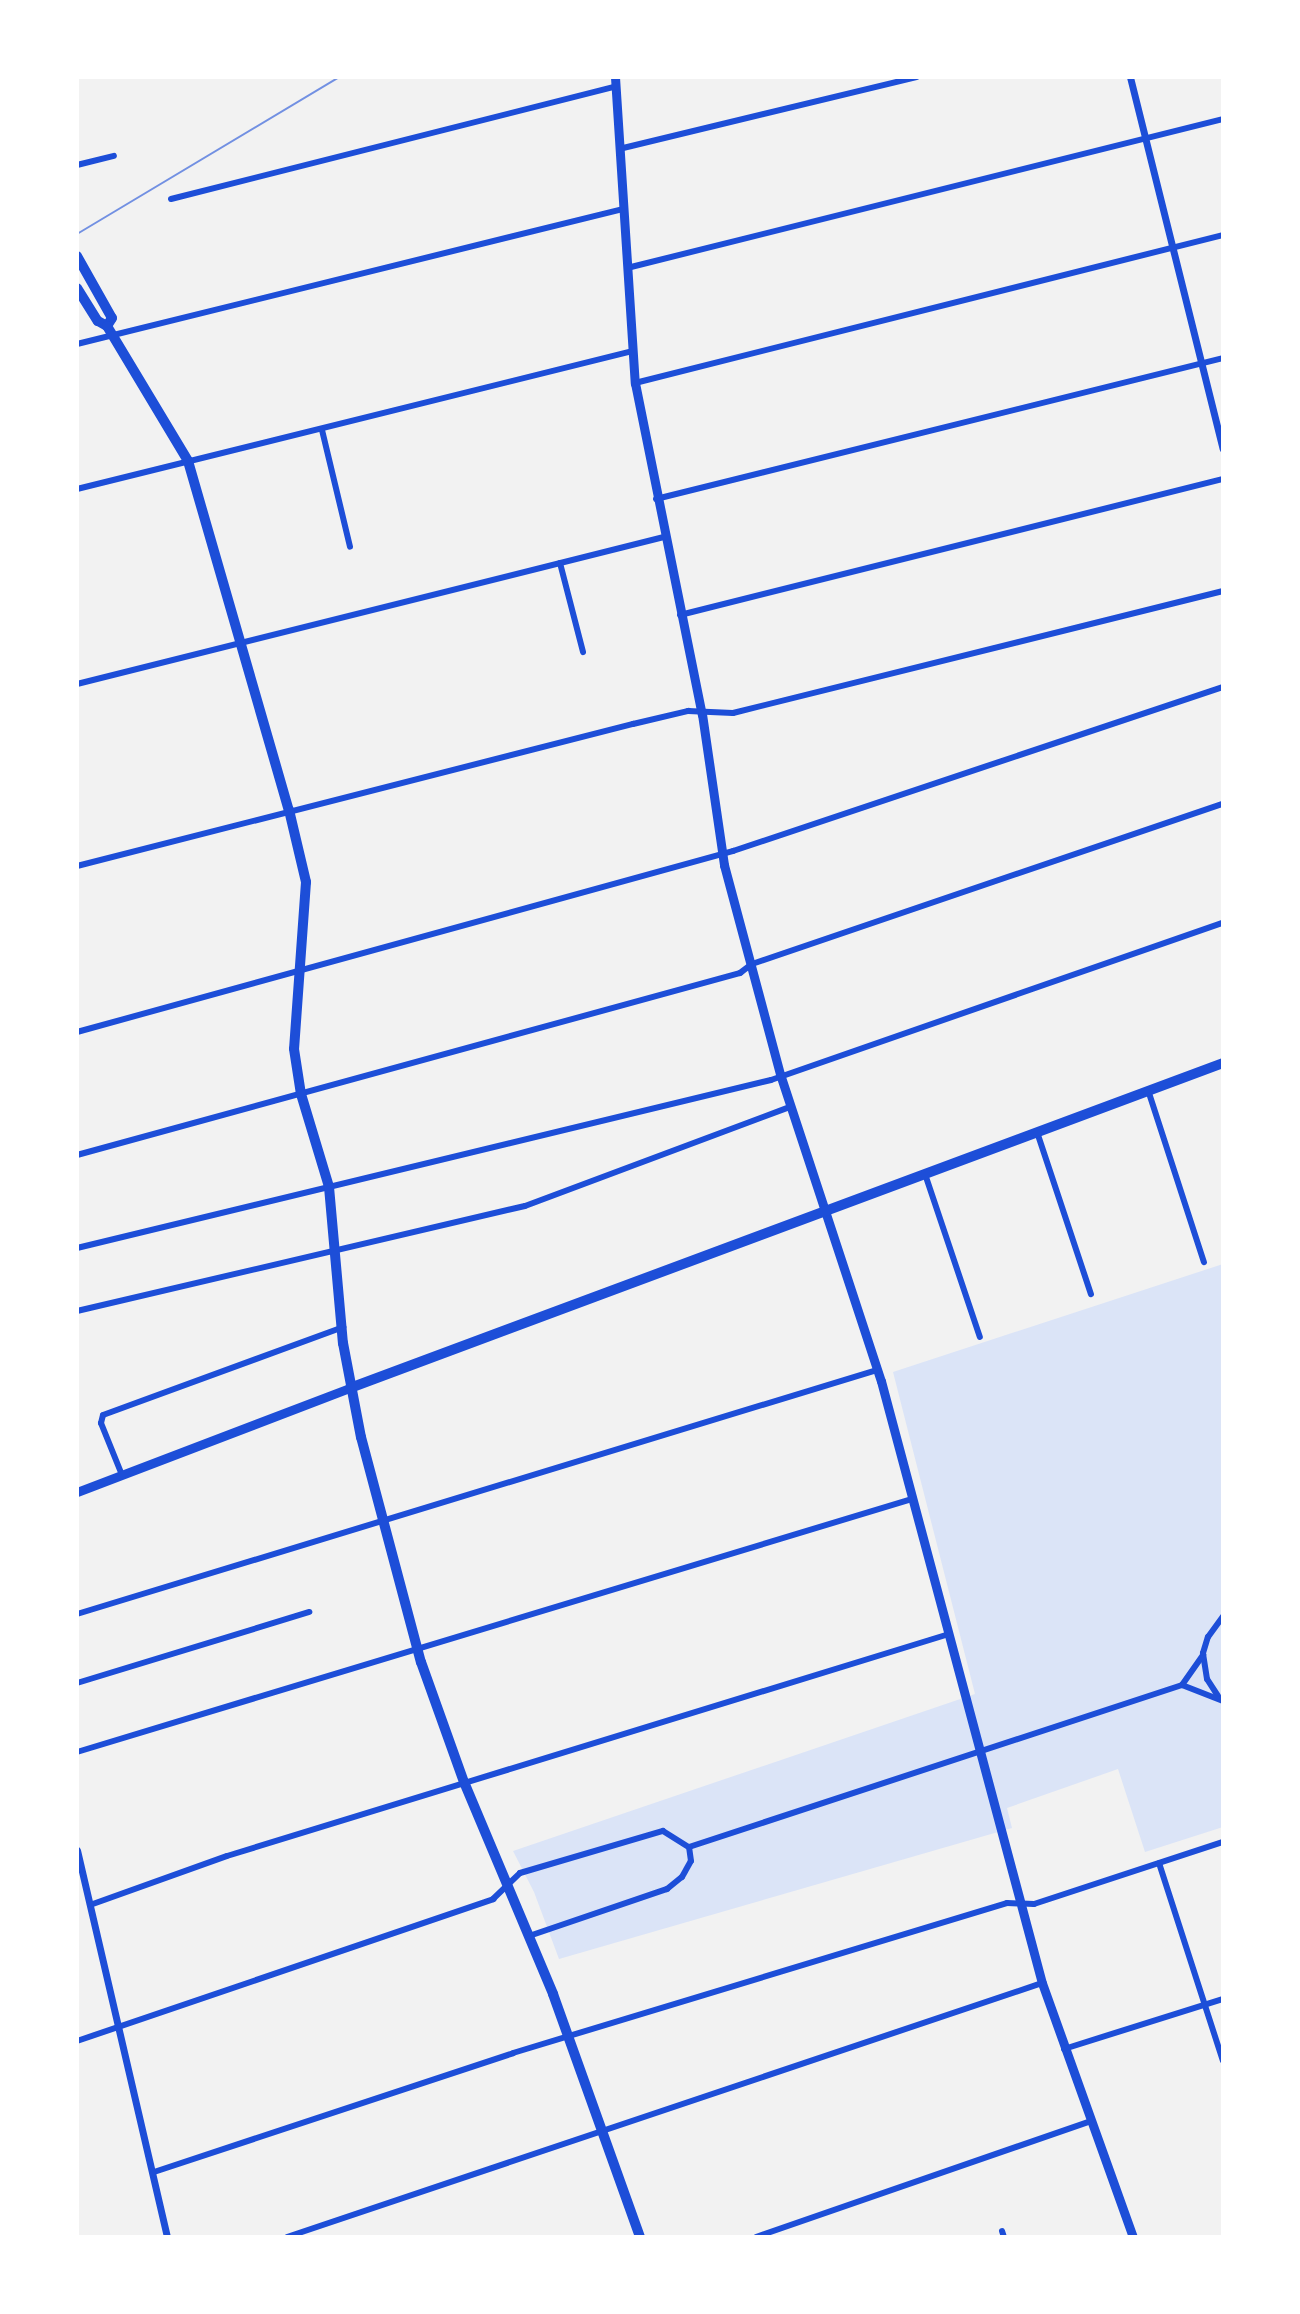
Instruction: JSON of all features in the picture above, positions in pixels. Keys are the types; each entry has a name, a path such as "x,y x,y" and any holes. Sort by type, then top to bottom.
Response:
{"main road":[{"path":"615,82 635,383 656,499 702,714 722,854 780,1074 822,1210 877,1370 946,1635 1042,1983 1089,2122 1133,2237"},
{"path":"77,256 113,318 107,326"},
{"path":"77,288 98,321 107,326 113,335 188,461 289,810 306,882 294,1049 301,1094 328,1187 350,1388 418,1649 464,1783 529,1936 640,2237"},
{"path":"77,1492 822,1210 1223,1063"}],"street":[{"path":"619,149 916,77"},
{"path":"1130,77 1223,449"},
{"path":"171,199 615,82"},
{"path":"627,268 1223,119"},
{"path":"77,165 114,156"},
{"path":"77,344 623,209"},
{"path":"635,383 1223,235"},
{"path":"77,489 634,351"},
{"path":"656,499 1223,358"},
{"path":"322,430 350,547"},
{"path":"680,615 1223,479"},
{"path":"77,684 664,537"},
{"path":"560,563 583,652"},
{"path":"77,866 633,723 688,711 702,714 733,713 1223,591"},
{"path":"77,1032 722,854 1223,687"},
{"path":"77,1155 740,973 752,964 1223,804"},
{"path":"77,1248 771,1080 780,1074 1223,923"},
{"path":"1149,1090 1204,1262"},
{"path":"77,1311 525,1206 790,1107"},
{"path":"1037,1132 1091,1294"},
{"path":"925,1174 981,1337"},
{"path":"122,1475 101,1423 103,1415 343,1327"},
{"path":"77,1614 877,1370"},
{"path":"77,1752 912,1499"},
{"path":"77,1683 309,1612"},
{"path":"77,2041 493,1899 520,1872 663,1831 689,1847 1182,1685 1203,1653 1212,1629 1223,1616"},
{"path":"90,1905 227,1856 946,1635"},
{"path":"1203,1653 1207,1679 1222,1700"},
{"path":"1182,1685 1222,1700"},
{"path":"154,2172 566,2038 1007,1903 1034,1904 1223,1842"},
{"path":"529,1936 667,1889 682,1877 691,1861 689,1847"},
{"path":"77,1850 79,1870 90,1905 167,2237"},
{"path":"1159,1863 1223,2061"},
{"path":"287,2237 1042,1983"},
{"path":"1064,2049 1223,1999"},
{"path":"756,2237 1089,2122"}],"shaded area":[{"path":"1223,1264 1223,1827 1145,1852 1118,1769 1007,1808 1012,1828 559,1959 534,1892 513,1851 975,1694 893,1372"}],"tram line":[{"path":"77,234 339,77"}]}
